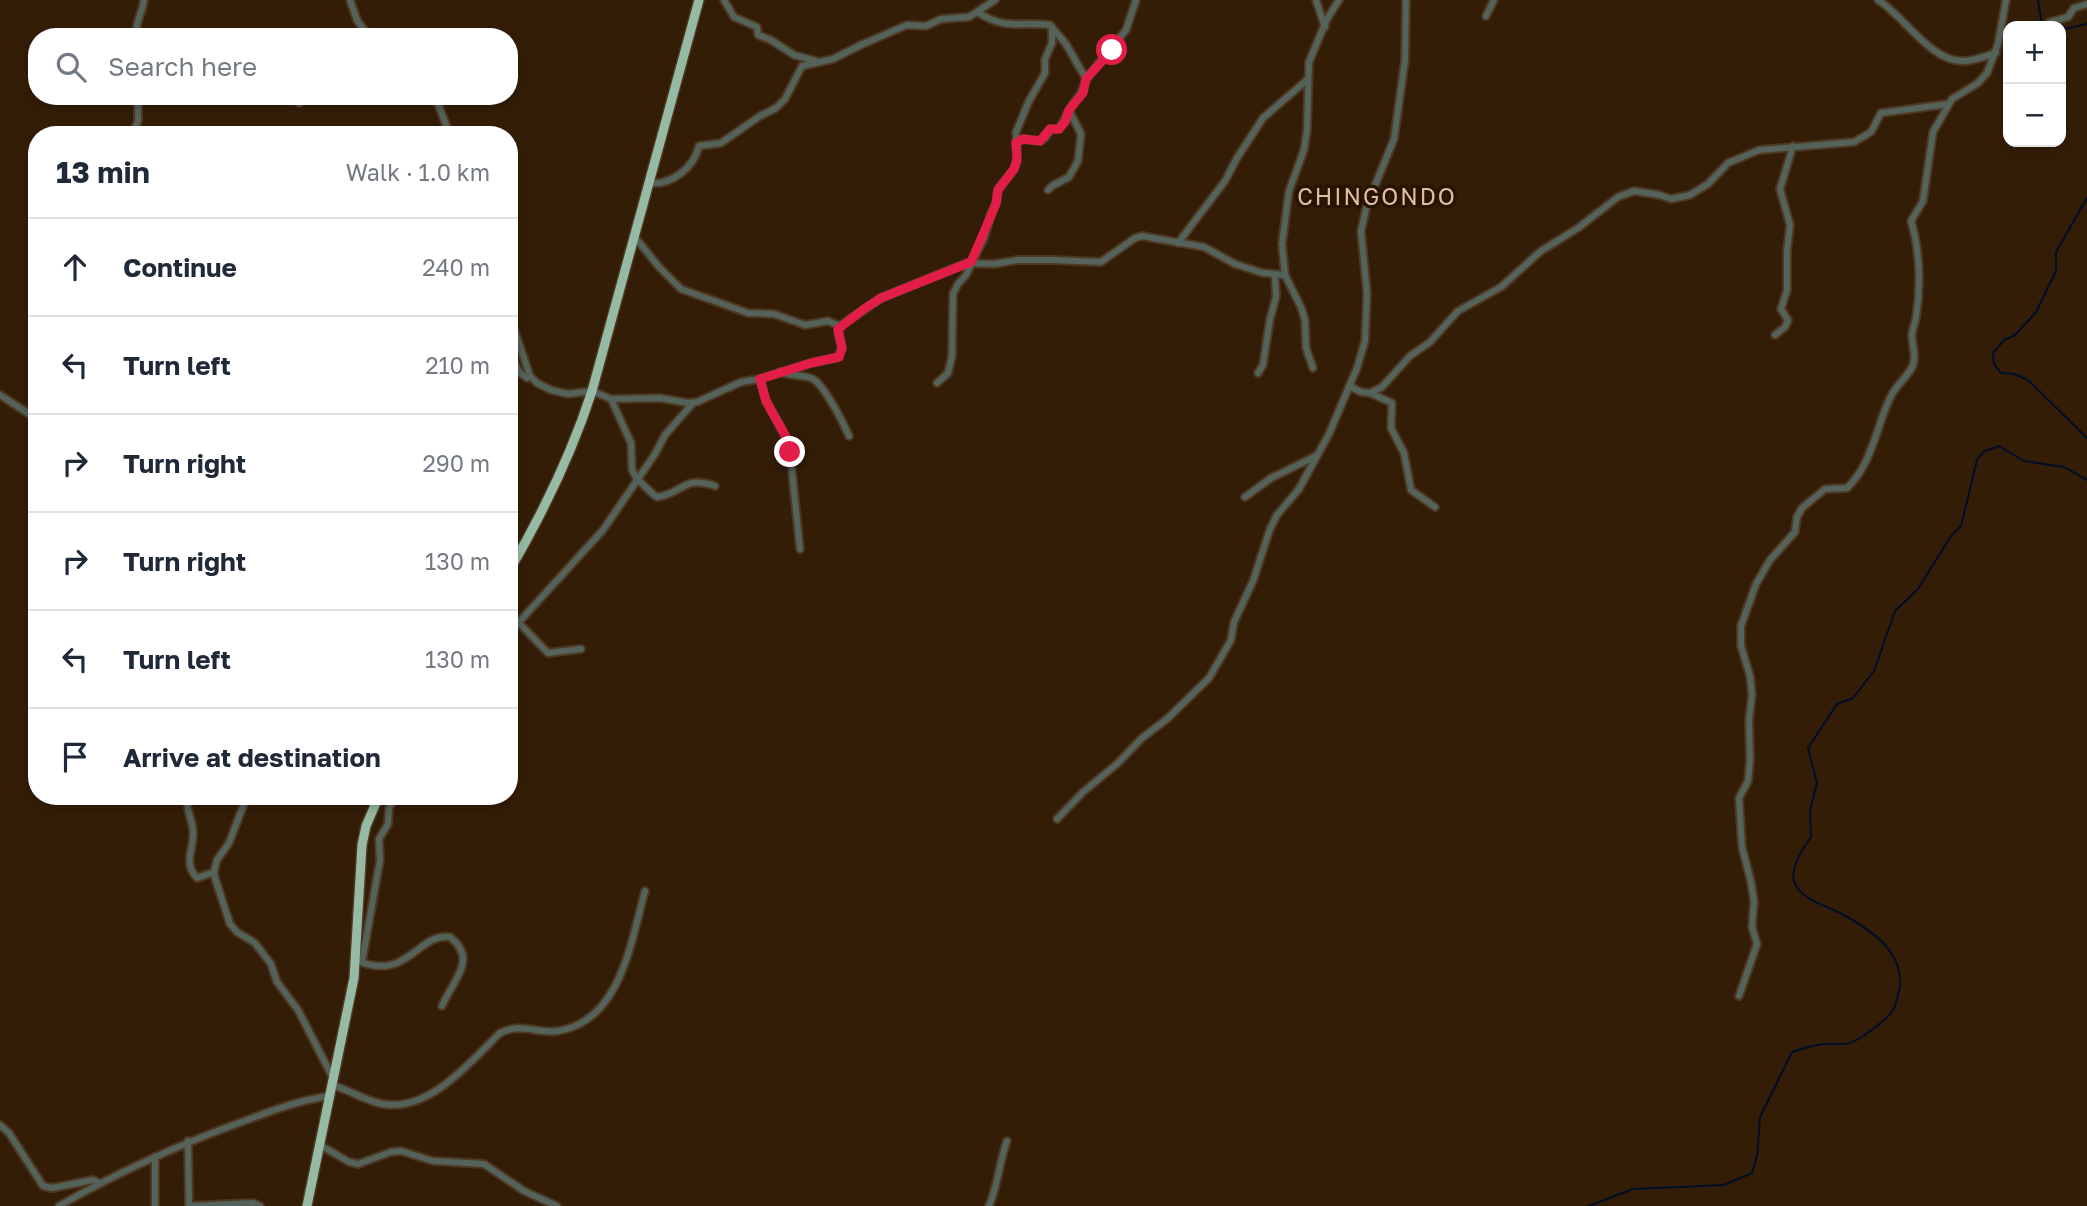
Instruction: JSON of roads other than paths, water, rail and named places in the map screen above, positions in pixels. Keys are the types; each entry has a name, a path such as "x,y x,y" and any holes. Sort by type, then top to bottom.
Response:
{"highway":[{"path":"518,556 562,473 592,391 699,0"},
{"path":"307,1206 359,961 362,845 366,825 375,805"}],"street":[{"path":"136,28 136,20 144,0"},
{"path":"351,0 362,28"},
{"path":"724,0 734,17 757,27 758,35 794,55 822,62"},
{"path":"649,183 658,183 683,173 694,161 699,146 721,143 776,108 785,99 801,67 839,57 907,25 929,26 941,19 966,18 996,0"},
{"path":"1016,143 1023,139 1037,142 1043,139 1050,129 1059,129 1065,122 1069,110 1083,93 1086,79 1126,30 1136,0"},
{"path":"1316,0 1325,26"},
{"path":"1313,368 1306,348 1301,307 1285,275 1282,244 1289,191 1304,150 1312,52 1339,0"},
{"path":"1057,819 1209,678 1231,640 1234,622 1253,581 1270,529 1277,515 1299,489 1329,434 1365,341 1367,293 1362,249 1363,220 1394,139 1405,60 1406,0"},
{"path":"1486,16 1494,0"},
{"path":"1878,0 1900,17 1924,43 1952,60 1973,60 1996,52"},
{"path":"1739,996 1757,944 1752,927 1754,901 1742,847 1740,798 1748,781 1752,694 1741,646 1741,626 1756,584 1770,560 1796,532 1797,517 1802,508 1825,489 1847,488 1861,469 1891,395 1914,363 1912,334 1918,287 1917,239 1912,218 1923,201 1933,132 1948,104 1983,78 1996,52 2006,0"},
{"path":"2054,21 2068,17 2074,8 2087,4"},
{"path":"978,12 990,20 1011,26 1052,27 1066,44 1086,79"},
{"path":"937,383 949,371 952,356 953,295 971,262 996,204 998,190 1014,169 1017,160 1016,132 1022,115 1045,73 1045,59 1052,43 1052,27"},
{"path":"1178,243 1226,181 1263,118 1308,78"},
{"path":"1370,393 1390,381 1410,356 1430,342 1458,311 1501,287 1541,251 1578,229 1618,197 1634,191 1671,199 1690,195 1708,184 1723,167 1759,150 1854,142 1871,132 1881,113 1948,104"},
{"path":"136,126 138,105"},
{"path":"438,105 447,126"},
{"path":"1048,190 1069,177 1078,162 1081,134 1076,118 1069,110"},
{"path":"1776,335 1788,320 1781,309 1787,290 1790,225 1780,189 1793,146"},
{"path":"634,236 659,268 681,289 748,313 774,314 805,325 828,321 841,326"},
{"path":"581,649 548,653 519,623 603,530 655,454 664,435 693,403 741,382 839,357 842,348 838,334 841,326 881,298 971,262 994,264 1018,260 1052,260 1097,263 1138,236 1204,247 1235,264 1263,274 1285,275"},
{"path":"1258,373 1263,365 1276,297 1275,275"},
{"path":"518,341 530,376 551,390 568,394 592,391 611,399 660,398 693,403"},
{"path":"518,370 527,377 530,376"},
{"path":"780,372 791,377 808,377 815,380 838,413 849,436"},
{"path":"760,379 766,401 786,437 790,452 800,549"},
{"path":"1349,386 1392,403 1391,428 1404,453 1411,490 1435,507"},
{"path":"0,395 28,413"},
{"path":"611,399 631,443 632,470 637,479 657,498 696,481 715,485"},
{"path":"1245,497 1271,478 1317,455"},
{"path":"187,805 193,830 189,849 191,869 197,878 214,872"},
{"path":"243,805 214,872 230,924 237,932 255,943 271,964 277,982 298,1010 333,1082 373,1102 386,1105 402,1104 439,1088 499,1033 509,1028 557,1031 573,1027 587,1019 601,1007 621,976 645,891"},
{"path":"391,805 388,824 379,839 380,860 359,961 377,966 397,963 433,941 445,936 450,937 462,950 463,962 458,978 442,1006"},
{"path":"59,1206 188,1141 298,1102 330,1096"},
{"path":"0,1125 9,1133 43,1186 52,1188 93,1180 100,1183"},
{"path":"188,1141 189,1205 253,1203 260,1206"},
{"path":"989,1206 995,1193 999,1164 1007,1141"},
{"path":"320,1145 349,1162 358,1164 391,1152 433,1161 484,1164 524,1191 556,1206"},
{"path":"155,1157 155,1206"}],"waterway":[{"path":"2038,0 2041,21"},
{"path":"2066,29 2087,24"},
{"path":"2087,198 2056,252 2056,271 2036,312 2015,335 2004,340 1993,353 1994,364 2001,373 2014,374 2028,380 2087,438"},
{"path":"1589,1206 1633,1189 1724,1185 1752,1173 1757,1156 1760,1117 1792,1052 1820,1045 1850,1043 1873,1029 1893,1010 1900,981 1898,968 1886,946 1854,921 1806,896 1794,880 1797,860 1811,837 1810,810 1817,783 1808,748 1837,704 1853,698 1874,671 1895,611 1918,589 1951,536 1961,526 1977,460 1983,452 1999,446 2024,461 2064,467 2087,480"}],"district":[{"name":"CHINGONDO","path":"1377,197"}]}
